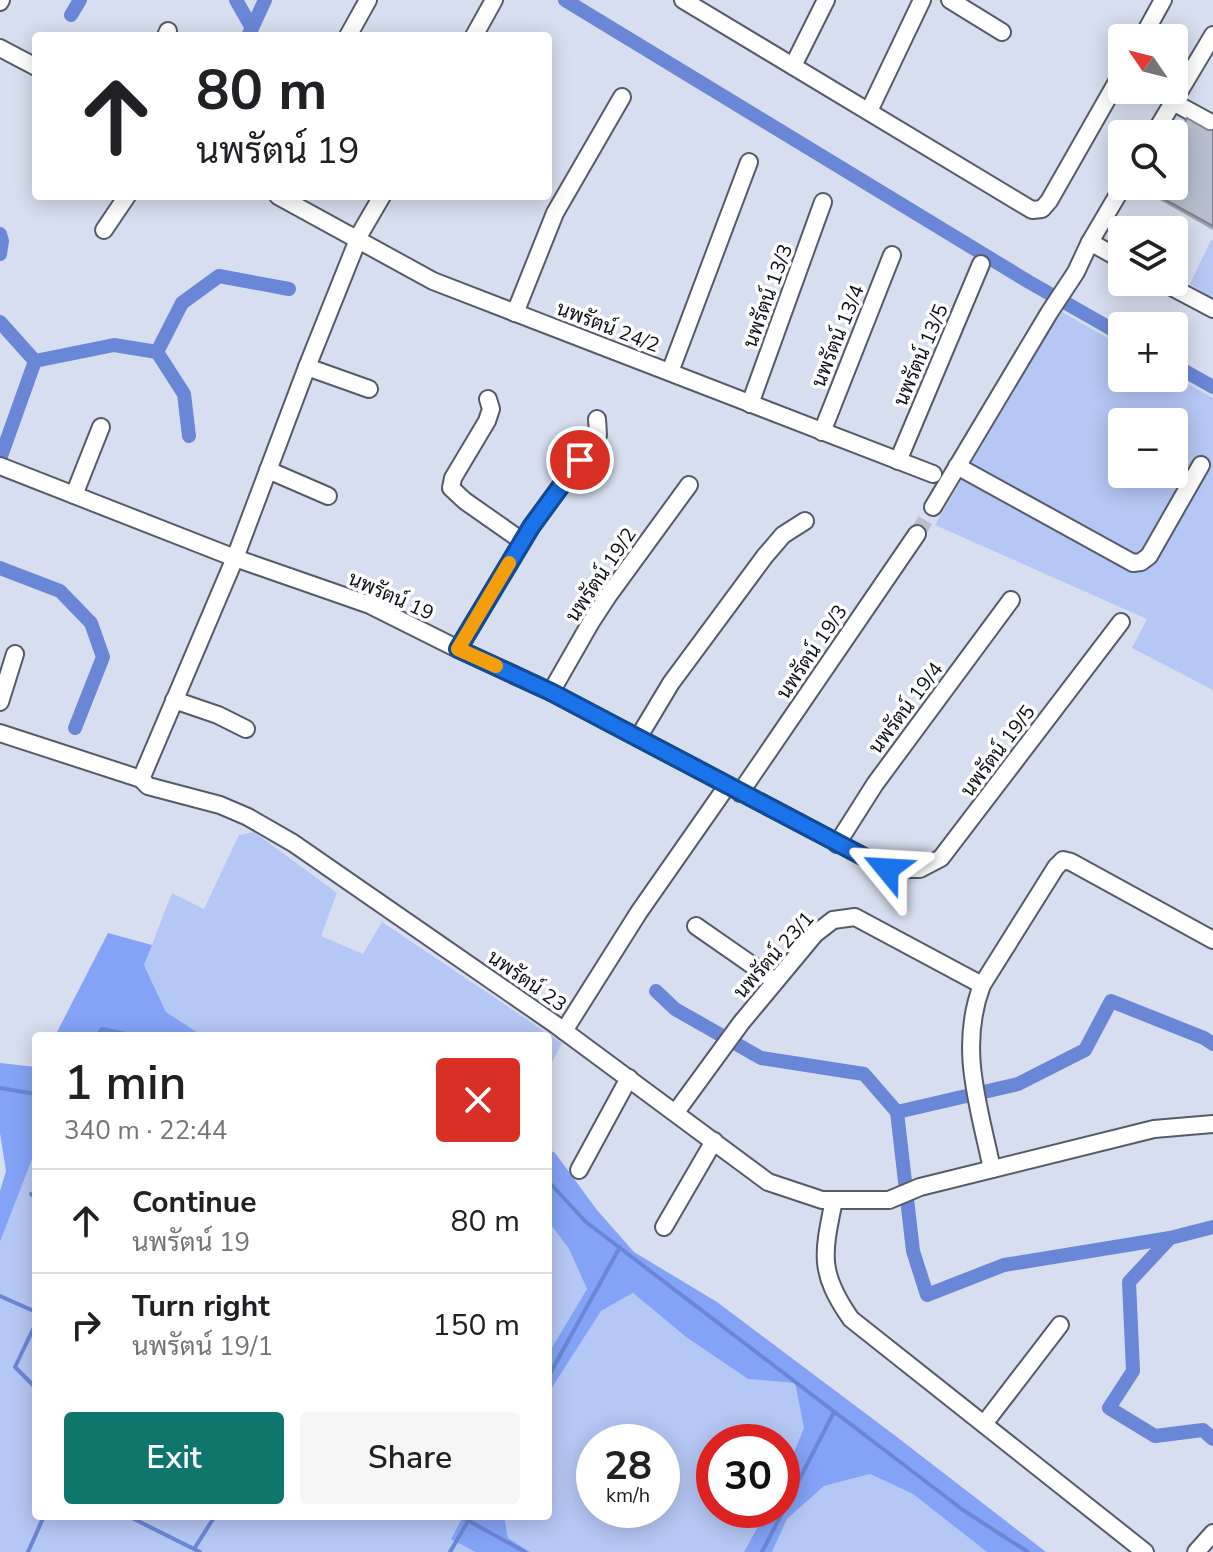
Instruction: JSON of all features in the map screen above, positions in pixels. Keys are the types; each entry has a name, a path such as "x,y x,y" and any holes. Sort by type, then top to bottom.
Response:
{"street":[{"path":"350,32 368,0"},
{"path":"476,32 494,0"},
{"path":"683,0 1032,210 1042,209 1049,201 1108,98"},
{"path":"793,66 826,0"},
{"path":"869,111 922,0"},
{"path":"950,0 1002,32"},
{"path":"1150,24 1163,0"},
{"path":"1188,77 1213,35"},
{"path":"0,48 32,65"},
{"path":"515,313 555,213 622,97"},
{"path":"1177,104 1213,124"},
{"path":"670,372 749,162"},
{"path":"104,230 124,200"},
{"name":"นพรัตน์ 24/2","path":"285,200 433,281 933,474"},
{"path":"141,779 235,558 358,240 380,200"},
{"path":"933,507 1076,272 1115,200"},
{"name":"นพรัตน์ 13/3","path":"750,404 823,202"},
{"path":"1090,242 1108,252"},
{"name":"นพรัตน์ 13/4","path":"822,432 892,255"},
{"name":"นพรัตน์ 13/5","path":"898,461 981,264"},
{"path":"1188,296 1213,309"},
{"path":"307,367 369,389"},
{"path":"488,399 491,409 487,421 453,478 451,488 522,541"},
{"path":"458,649 522,541 598,435 597,419"},
{"path":"74,495 101,427"},
{"path":"957,466 1133,563 1149,556 1201,465"},
{"name":"นพรัตน์ 19","path":"5,467 235,558 370,605 551,692 887,869"},
{"path":"268,470 328,496"},
{"name":"นพรัตน์ 19/2","path":"551,692 608,596 689,485"},
{"path":"638,738 671,683 765,556 783,535 805,521"},
{"name":"นพรัตน์ 19/3","path":"564,1031 639,912 734,789 917,534"},
{"name":"นพรัตน์ 19/4","path":"837,844 875,784 1011,600"},
{"name":"นพรัตน์ 19/5","path":"887,869 920,869 941,858 1121,622"},
{"path":"0,702 15,654"},
{"path":"174,700 218,715 246,729"},
{"name":"นพรัตน์ 23","path":"0,733 141,779 148,786 220,805 293,843 564,1031 768,1182 822,1200 889,1200 920,1187 992,1169"},
{"path":"1209,1123 1154,1129 992,1169 971,1070 971,1028 982,985 1063,860 1213,940"},
{"name":"นพรัตน์ 23/1","path":"676,1112 775,981 815,934 833,920 855,917 982,985"},
{"path":"696,926 775,981"},
{"path":"579,1170 629,1078"},
{"path":"664,1227 714,1141"},
{"path":"834,1200 825,1265 835,1296 851,1319 1145,1552"},
{"path":"984,1424 1060,1325"},
{"path":"1196,1552 1213,1533"}],"shaded area":[{"path":"1213,241 1213,299 1190,284"},
{"path":"1060,311 1108,338 1108,392 1188,392 1188,384 1213,398 1213,690 1132,648 1147,619 935,525"},
{"path":"254,832 337,893 321,936 363,954 382,922 546,1032 197,1032 166,1012 144,965 172,893 204,909 239,835"},
{"path":"108,933 152,945 144,965 166,1012 197,1032 57,1032"},
{"path":"552,1036 562,1043 552,1062"},
{"path":"0,1063 32,1067 32,1159 0,1242 0,1191 6,1171 0,1133"},
{"path":"552,1151 634,1252 717,1302 1046,1552 987,1552 913,1494 870,1474 824,1486 800,1507 800,1437 804,1428 795,1383 748,1379 686,1337 633,1293 601,1311 552,1388 552,1347 587,1289 569,1249 552,1226"},
{"path":"32,1159 32,1520 461,1520 451,1538 475,1552 0,1552 0,1242"},
{"path":"552,1226 569,1249 587,1289 552,1347"},
{"path":"633,1293 686,1337 748,1379 795,1383 804,1428 800,1437 800,1424 696,1424 696,1528 757,1528 744,1552 530,1552 508,1538 505,1520 552,1520 552,1388 601,1311"},
{"path":"870,1474 913,1494 987,1552 772,1552 783,1528 800,1528 800,1507 824,1486"},
{"path":"461,1520 505,1520 508,1538 530,1552 475,1552 451,1539"},
{"path":"757,1528 783,1528 772,1552 744,1552"}],"building":[{"path":"1186,120 1213,130 1213,226 1166,200 1188,200"}],"waterway":[{"path":"71,15 80,0"},
{"path":"236,0 252,28 250,32"},
{"path":"252,28 265,0"},
{"path":"565,0 1108,327"},
{"path":"0,234 0,254"},
{"path":"157,352 182,303 219,276 289,289"},
{"path":"0,322 35,361 114,345 157,352 184,394 189,436"},
{"path":"0,459 35,361"},
{"path":"1188,373 1213,387"},
{"path":"0,568 60,591 91,623 103,657 75,728"},
{"path":"656,991 675,1009 761,1058 864,1074 897,1112 913,1251 927,1295 1004,1265 1170,1238"},
{"path":"897,1112 1018,1084 1085,1050 1111,1001 1213,1044"},
{"path":"100,1032 102,1029 117,1032"},
{"path":"0,1088 32,1093"},
{"path":"552,1185 586,1222 963,1510 1028,1552"},
{"path":"1213,1227 1170,1238 1129,1282 1133,1371 1109,1408 1155,1436 1203,1430 1213,1439"},
{"path":"552,1370 620,1247"},
{"path":"0,1296 32,1310"},
{"path":"32,1331 15,1367 32,1384"},
{"path":"762,1552 834,1412"},
{"path":"28,1552 42,1520"},
{"path":"136,1520 200,1552"},
{"path":"194,1549 212,1520"},
{"path":"467,1520 525,1552"},
{"path":"450,1552 469,1520"}],"tunnel":[{"path":"917,534 933,507"}],"slow traffic":[{"path":"496,666 458,649 509,563"}],"route":[{"path":"580,460 531,527 458,649 551,692 887,869"}]}
